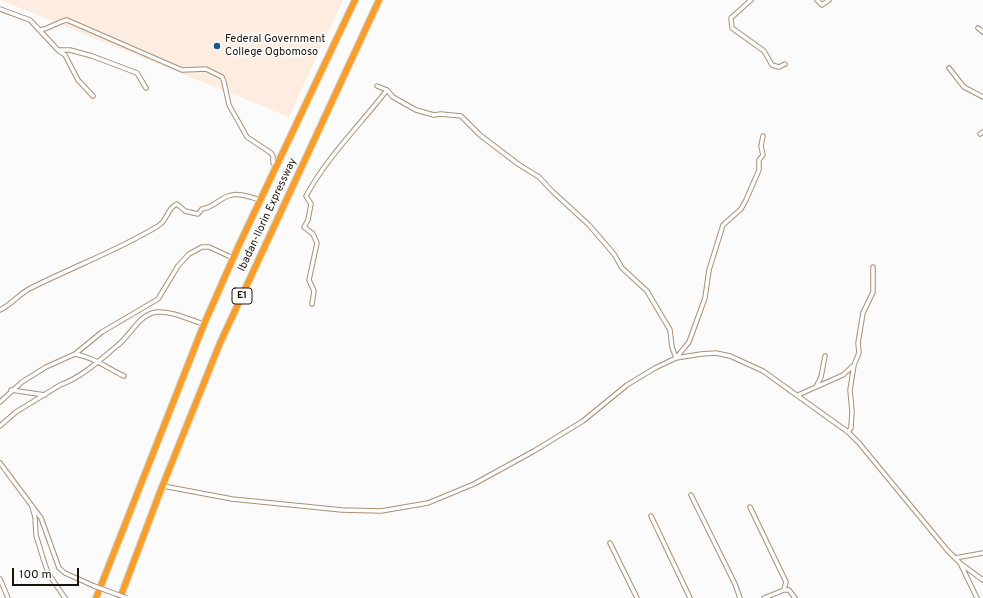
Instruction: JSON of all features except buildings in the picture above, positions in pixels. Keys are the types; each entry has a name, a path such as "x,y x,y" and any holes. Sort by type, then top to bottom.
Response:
{"highway":[{"name":"Ibadan-Ilorin Expressway","path":"96,598 204,324 260,200 355,0"},
{"name":"Ibadan-Ilorin Expressway","path":"120,598 162,486 220,343 379,0"}],"street":[{"path":"751,0 731,18 732,28 764,51 772,65 779,66 785,64"},
{"path":"817,0 822,5 829,0"},
{"path":"0,9 30,20 58,50 65,55 78,80 93,96"},
{"path":"40,30 52,28 59,22 67,20 182,70 206,69 222,77 229,105 247,137 271,153 273,156 273,163 277,165"},
{"path":"978,28 983,32"},
{"path":"58,50 70,50 92,56 137,72 146,88"},
{"path":"949,68 964,87 983,97"},
{"path":"377,86 387,90 397,100 416,110 434,115 441,114 461,116 480,135 518,164 540,177 552,191 589,225 614,254 622,268 647,291 670,330 672,347 676,358"},
{"path":"312,304 314,291 309,280 317,244 313,234 304,227 308,220 311,204 306,196 315,180 387,90"},
{"path":"676,358 689,342 705,298 709,270 723,225 741,209 751,188 758,170 759,160 763,155 761,146 763,136"},
{"path":"0,310 8,306 27,290 103,256 160,225 171,206 177,204 185,211 198,214 202,209 207,209 228,196 240,194 260,200"},
{"path":"0,402 12,390 46,367 75,354 102,332 158,298 178,266 189,254 202,247 209,247 233,258"},
{"path":"848,432 851,428 852,418 850,390 854,365 859,353 858,343 863,313 873,292 873,267"},
{"path":"0,426 16,412 68,382 97,361 118,345 148,315 157,312 167,313 204,324"},
{"path":"162,486 232,499 342,510 381,511 428,503 474,484 534,451 583,421 627,385 655,368 676,358 716,353 730,356 763,371 848,432 863,448 916,514 955,558 983,580"},
{"path":"75,354 97,361 105,368 124,376"},
{"path":"816,386 821,377 825,356"},
{"path":"798,396 816,386 843,375 854,365"},
{"path":"12,390 46,395"},
{"path":"0,395 6,395"},
{"path":"0,463 11,480 41,518 59,568 65,573 94,586 127,598"},
{"path":"691,495 735,584 740,598"},
{"path":"31,504 35,517 36,535 48,573 65,598"},
{"path":"750,507 786,582 784,590"},
{"path":"651,516 690,598"},
{"path":"610,543 637,598"},
{"path":"955,558 983,553"},
{"path":"961,564 977,598"},
{"path":"0,579 8,598"},
{"path":"764,598 784,590 789,590 795,598"}],"shaded area":[{"name":"Federal Government College Ogbomoso","path":"0,0 343,0 289,117"}],"place":[{"name":"Federal Government College Ogbomoso","path":"217,46"}]}
